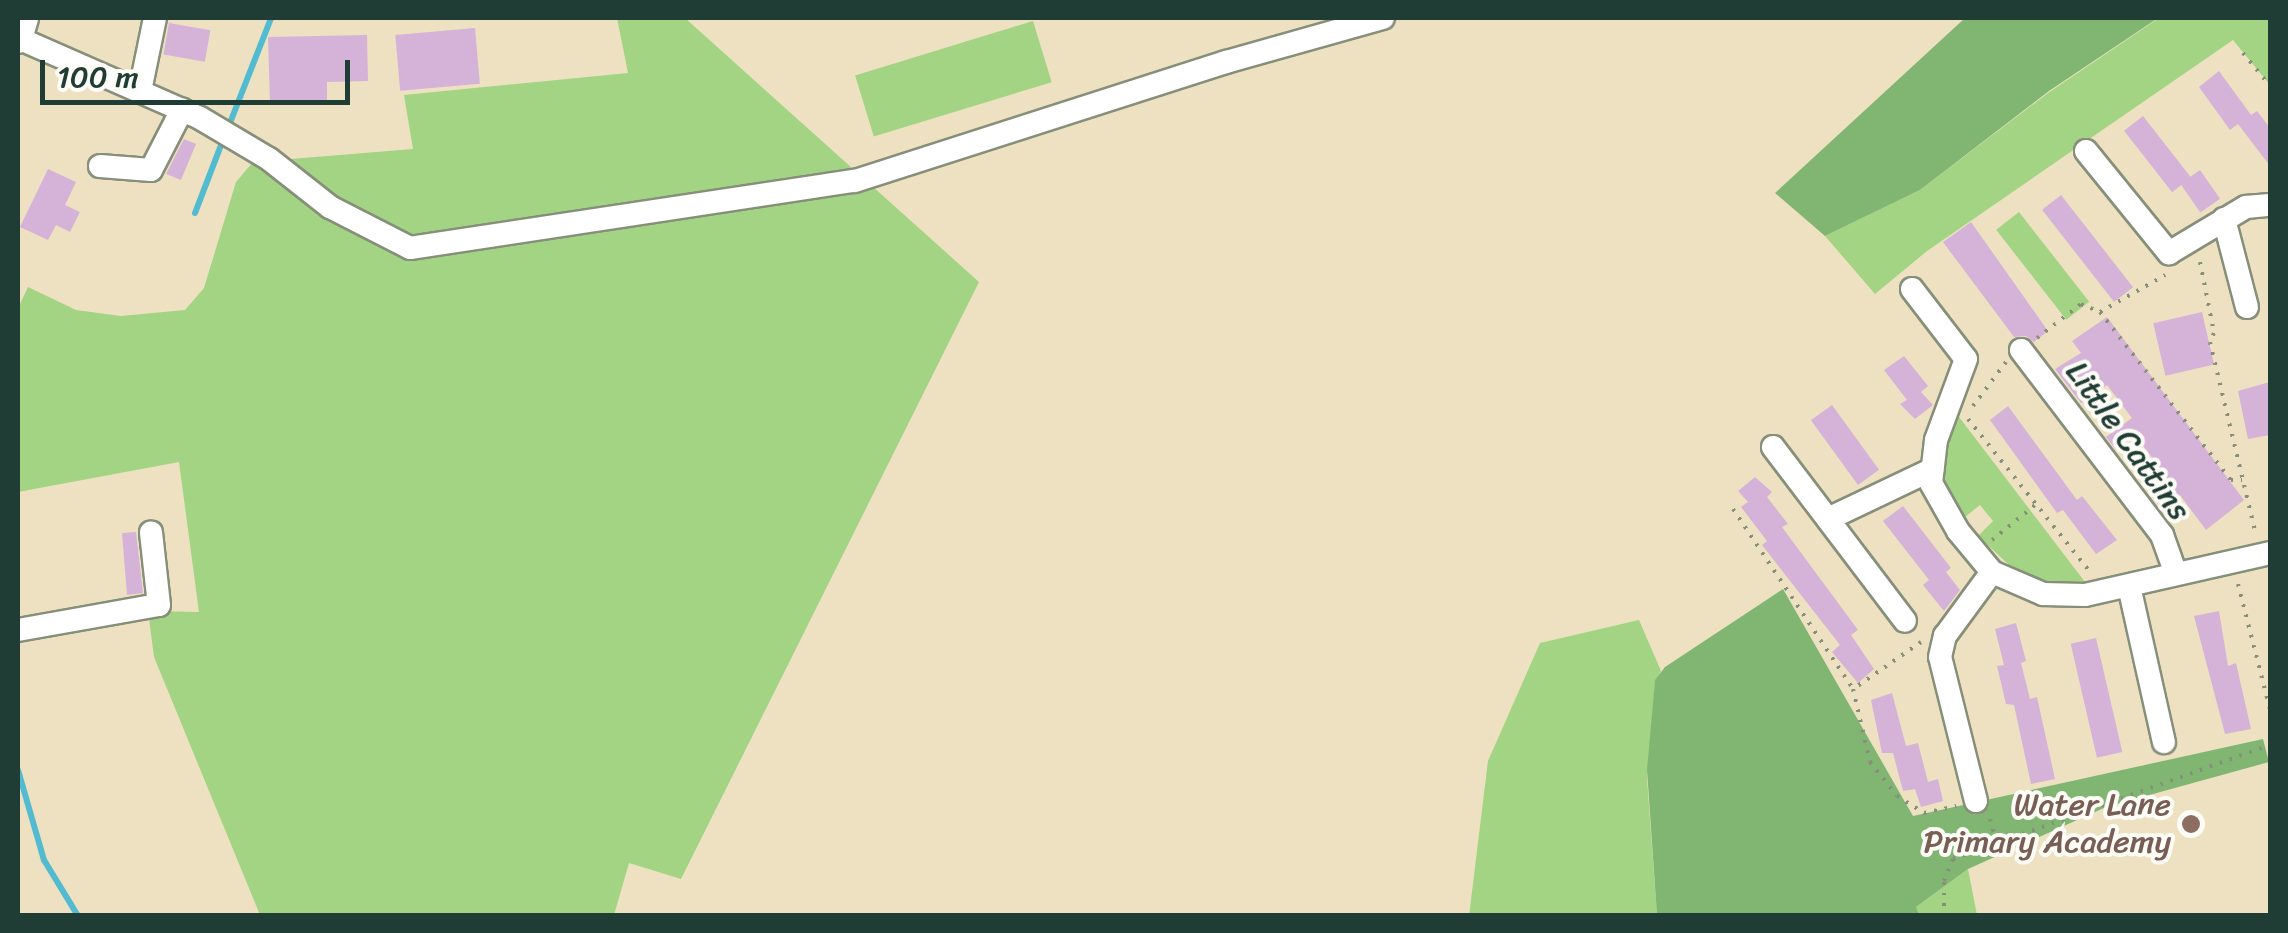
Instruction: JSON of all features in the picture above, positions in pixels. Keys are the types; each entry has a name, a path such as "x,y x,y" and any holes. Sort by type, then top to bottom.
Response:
{"main road":[{"path":"18,38 24,18"}],"street":[{"path":"140,91 155,18"},
{"path":"18,38 182,110 269,159 330,206 410,248 855,181 1226,62 1383,18"},
{"path":"100,166 151,170 182,110"},
{"path":"2086,151 2170,254 2246,207 2270,205"},
{"path":"2224,219 2247,307"},
{"path":"1828,518 1933,469 1936,440 1966,359 1912,288"},
{"name":"Little Cattins","path":"2020,350 2162,536 2176,574"},
{"path":"1773,447 1904,622"},
{"name":"Little Cattins","path":"1933,469 1931,484 1975,554 1992,572 2043,594 2086,596 2266,554"},
{"path":"18,630 160,604 151,532"},
{"path":"1982,807 1940,656 1944,636 1992,572"},
{"path":"2117,589 2164,742"}],"path":[{"path":"2243,53 2270,86"},
{"path":"2195,238 2214,333 2210,342 2242,480 2266,554"},
{"path":"2100,312 2171,270 2170,254"},
{"path":"2117,589 2035,505 1966,416 1997,369 2082,304 2100,312 2231,480 2242,480"},
{"path":"1975,554 2035,505"},
{"path":"1732,509 1854,689 1870,762 1898,796 1924,814 1944,809"},
{"path":"2232,560 2270,710"},
{"path":"1854,689 1928,638 1944,636"},
{"path":"1944,916 1944,881 1953,859 2270,744"},
{"path":"1982,807 1998,843"}],"green space":[{"path":"617,18 685,18 979,282 681,879 629,863 614,915 260,915 154,657 148,611 199,612 179,462 18,492 18,308 28,287 76,310 121,316 185,310 204,288 236,182 253,162 413,149 404,95 628,73"},
{"path":"1965,18 2158,18 2049,91 1920,190 1825,236 1775,193"},
{"path":"2159,18 2270,18 2270,85 2233,40 1927,251 1875,294 1825,236 1920,190 2048,93"},
{"path":"1033,21 1052,82 874,137 855,75"},
{"path":"2019,212 2089,302 2066,320 1996,230"},
{"path":"1956,413 2085,582 2063,585 2021,576 1978,536 1993,521 1980,505 1965,517 1941,479 1939,463"},
{"path":"1783,589 1913,816 2263,739 2269,762 2106,807 1968,869 1916,907 1919,915 1657,915 1647,770 1655,680 1665,667"},
{"path":"1639,620 1661,671 1655,683 1647,779 1657,915 1469,916 1488,761 1540,643"},
{"path":"1968,869 1977,915 1913,916 1916,907"}],"building":[{"path":"169,23 210,30 205,62 163,55"},
{"path":"475,28 480,84 400,91 395,35"},
{"path":"367,35 368,81 327,82 327,102 270,103 268,37"},
{"path":"2219,71 2251,115 2257,111 2270,128 2270,166 2238,124 2230,130 2199,87"},
{"path":"2143,116 2191,177 2172,192 2124,131"},
{"path":"184,139 196,144 181,180 166,174"},
{"path":"48,169 76,182 65,205 80,212 70,232 56,225 48,240 20,227"},
{"path":"2200,170 2220,199 2200,212 2180,184"},
{"path":"2061,195 2133,287 2114,302 2042,210"},
{"path":"1971,222 2048,331 2034,342 2026,336 2014,337 1943,242"},
{"path":"2202,312 2214,365 2165,376 2153,323"},
{"path":"2107,317 2244,500 2206,530 2180,495 2163,511 2152,497 2170,482 2135,435 2116,450 2106,437 2132,418 2107,385 2081,403 2055,369 2081,353 2072,341"},
{"path":"1904,356 1928,386 1921,392 1933,405 1915,419 1900,404 1907,400 1884,370"},
{"path":"2270,382 2270,435 2248,439 2238,391"},
{"path":"1832,405 1879,470 1858,485 1811,420"},
{"path":"2008,406 2077,500 2082,496 2117,540 2096,554 2063,510 2057,513 1990,420"},
{"path":"1755,477 1772,492 1767,497 1788,524 1782,527 1858,630 1851,635 1874,669 1858,683 1832,652 1840,645 1762,545 1767,541 1741,507 1748,502 1738,491"},
{"path":"1903,506 1951,568 1946,572 1960,590 1944,611 1923,585 1929,580 1883,521"},
{"path":"136,532 143,593 127,595 122,533"},
{"path":"2219,611 2228,666 2236,663 2251,729 2225,734 2194,616"},
{"path":"2016,623 2030,699 2037,697 2055,779 2031,784 2014,705 2006,704 1997,666 2004,665 1995,629"},
{"path":"2096,638 2122,752 2097,758 2071,644"},
{"path":"1892,693 1906,746 1918,743 1928,782 1938,779 1943,801 1921,807 1915,789 1903,791 1893,753 1882,753 1871,700"}],"waterway":[{"path":"228,128 271,18"},
{"path":"195,213 223,140"},
{"path":"18,770 44,860 78,916"}],"place":[{"name":"Water Lane Primary Academy","path":"2191,824"}]}
